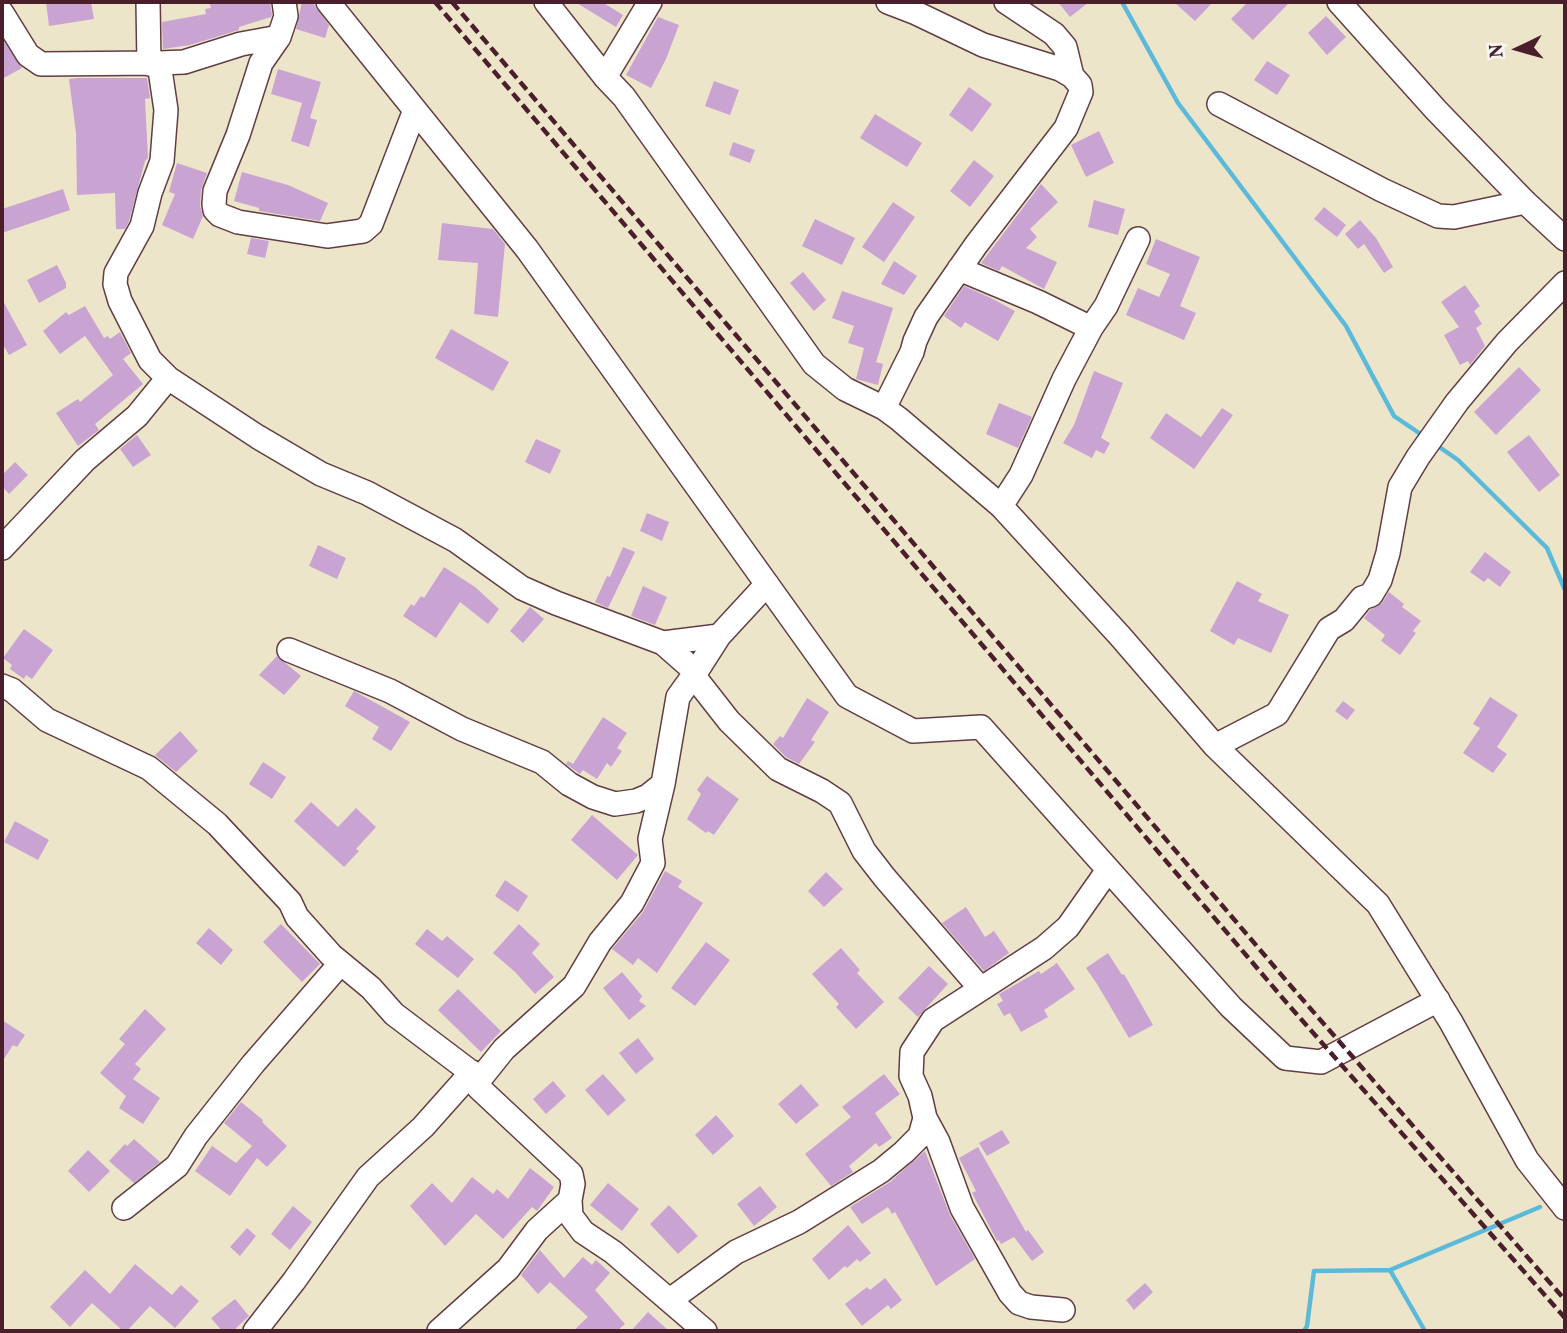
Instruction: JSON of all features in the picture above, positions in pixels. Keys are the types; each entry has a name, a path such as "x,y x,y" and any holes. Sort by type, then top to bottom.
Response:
{"street":[{"path":"148,2 154,63 166,110 162,160 142,226 116,273 115,284 120,301 150,360 168,378 258,437 321,474 367,493 455,540 522,588 663,643 694,673 729,721 778,769 840,803 864,850 885,878 981,989"},
{"path":"284,2 286,16 279,37 261,63 215,191 215,210 220,215 238,222 327,236 363,231 371,224 415,110"},
{"path":"328,2 527,249 847,696 913,731 981,727 1231,1007 1285,1058 1321,1062 1438,1000"},
{"path":"546,2 624,97 794,332 814,364 845,389 884,408 1001,506 1120,636 1215,747 1378,904 1438,1000 1527,1160 1565,1208"},
{"path":"605,77 650,2"},
{"path":"884,408 926,317 1066,128 1081,92 1080,85 1072,76 1060,69 983,45 888,2"},
{"path":"1006,2 1054,34 1065,47 1072,76"},
{"path":"1339,2 1436,110 1525,202 1565,239"},
{"path":"2,13 28,55 41,64 184,62 241,44 279,37"},
{"path":"1219,103 1382,190 1438,216 1454,217 1525,202"},
{"path":"1001,506 1025,468 1061,387 1091,328 1106,306 1138,239"},
{"path":"959,269 1038,302 1091,328"},
{"path":"1215,747 1276,714 1329,629 1344,620 1362,598 1371,595 1380,580 1388,553 1400,487 1418,457 1457,402 1507,342 1565,284"},
{"path":"2,548 85,460 137,416 168,378"},
{"path":"255,1331 295,1281 369,1177 574,986 600,942 632,903 653,863 650,839 663,784 678,697 719,636 767,584"},
{"path":"663,643 719,636"},
{"path":"289,650 390,691 462,729 542,762 569,784 593,797 615,804 636,801 648,796 663,784"},
{"path":"2,686 12,690 47,720 149,768 217,824 290,902 297,917 340,964 371,988 394,1014 476,1076 483,1093 571,1174 571,1216 583,1231 613,1252 705,1331"},
{"path":"1063,1310 1031,1307 1019,1303 1010,1293 962,1209 911,1076 912,1052 933,1020 1044,948 1068,927 1108,870"},
{"path":"124,1208 177,1166 196,1136 245,1075 340,964"},
{"path":"670,1300 736,1252 799,1222 881,1171 920,1136 925,1118"},
{"path":"439,1331 508,1269 537,1230 570,1200"}],"building":[{"path":"46,2 91,2 94,19 49,26"},
{"path":"209,2 270,2 272,15 239,27 239,30 190,45 163,49 162,22 206,14 205,9 211,8"},
{"path":"302,2 312,2 329,25 325,38 296,29"},
{"path":"575,2 602,2 623,15 616,27"},
{"path":"1058,2 1089,2 1070,17"},
{"path":"1174,2 1213,2 1195,21"},
{"path":"1248,2 1290,2 1253,40 1231,19"},
{"path":"1326,16 1346,37 1327,55 1308,33"},
{"path":"658,17 679,25 651,88 626,75"},
{"path":"2,39 22,68 2,79"},
{"path":"1267,61 1290,75 1277,95 1254,80"},
{"path":"278,69 321,82 310,118 317,120 309,147 291,141 302,103 271,94"},
{"path":"147,78 150,98 145,99 148,158 125,229 116,229 115,193 77,195 76,133 69,79"},
{"path":"714,81 739,90 730,115 705,106"},
{"path":"969,87 992,104 972,132 949,115"},
{"path":"875,114 922,143 907,167 860,138"},
{"path":"1099,131 1114,163 1086,177 1071,145"},
{"path":"733,142 755,150 750,163 729,155"},
{"path":"974,160 994,176 970,207 950,191"},
{"path":"177,163 207,173 201,190 200,206 203,216 193,239 162,225 175,194 169,192"},
{"path":"242,172 288,185 328,203 320,221 259,211 259,208 234,201"},
{"path":"1041,184 1058,202 1030,229 1037,237 1026,248 1057,262 1044,289 1002,266 999,271 981,263"},
{"path":"63,189 70,210 2,233 2,209"},
{"path":"1094,200 1125,209 1118,235 1088,227"},
{"path":"893,202 915,217 884,262 862,247"},
{"path":"1324,207 1346,225 1337,237 1314,219"},
{"path":"815,219 855,238 842,265 802,246"},
{"path":"1360,220 1376,238 1393,267 1384,273 1364,244 1358,249 1345,234"},
{"path":"442,223 493,229 505,244 498,317 474,314 478,263 438,260"},
{"path":"251,238 269,241 265,258 247,254"},
{"path":"1156,239 1200,257 1180,306 1196,313 1184,340 1126,315 1138,288 1159,297 1170,274 1146,264"},
{"path":"894,261 917,276 904,295 881,284"},
{"path":"57,265 66,288 39,303 27,280"},
{"path":"803,272 826,300 814,311 790,283"},
{"path":"1465,285 1480,306 1474,311 1482,324 1476,328 1485,346 1470,365 1468,361 1460,365 1444,335 1459,327 1441,302"},
{"path":"964,286 1015,311 998,341 965,322 961,328 944,316"},
{"path":"842,291 893,308 876,362 883,364 878,385 856,379 864,348 848,343 854,326 832,318"},
{"path":"2,299 27,345 9,355 2,343"},
{"path":"85,306 104,338 108,336 110,339 120,332 131,353 123,359 143,384 95,424 99,430 78,446 56,413 78,399 80,402 113,375 85,336 60,354 43,331 66,312 69,315"},
{"path":"451,329 509,362 493,391 435,358"},
{"path":"1519,367 1541,390 1496,435 1474,412"},
{"path":"1094,371 1123,383 1101,438 1110,443 1104,454 1096,450 1092,458 1063,443 1074,425"},
{"path":"999,403 1032,417 1018,448 986,434"},
{"path":"1222,408 1233,415 1194,469 1150,438 1166,413 1201,437"},
{"path":"137,435 151,455 133,467 120,449"},
{"path":"1529,435 1560,475 1539,492 1507,452"},
{"path":"536,439 561,450 550,474 525,462"},
{"path":"15,462 28,475 9,494 2,486 2,475"},
{"path":"647,513 669,522 662,541 640,531"},
{"path":"318,545 346,558 337,579 309,566"},
{"path":"623,547 635,552 608,608 595,602"},
{"path":"1485,552 1511,572 1500,587 1488,578 1484,582 1470,572"},
{"path":"444,567 475,587 499,609 488,624 460,602 436,638 403,616 411,604 414,606 421,596 424,598"},
{"path":"1237,581 1262,594 1258,601 1289,615 1271,653 1238,638 1234,645 1210,631"},
{"path":"643,586 667,597 655,625 631,616"},
{"path":"1389,592 1404,604 1402,607 1421,621 1400,655 1381,641 1385,635 1364,618 1370,610 1382,603"},
{"path":"530,607 544,619 523,643 510,631"},
{"path":"24,629 53,650 32,679 26,675 24,679 10,669 12,665 3,658"},
{"path":"277,656 301,676 284,695 259,675"},
{"path":"354,691 410,722 391,751 372,739 379,727 345,706"},
{"path":"1490,697 1518,715 1497,747 1507,754 1493,773 1463,753 1480,728 1473,724"},
{"path":"807,698 829,712 811,740 815,742 799,764 786,757 773,744 780,736 783,738"},
{"path":"1343,701 1355,710 1347,720 1335,711"},
{"path":"603,717 627,733 617,748 622,751 611,767 607,763 597,779 583,770 580,774 566,764 568,761 573,764"},
{"path":"180,731 198,751 176,772 155,755"},
{"path":"263,762 286,777 272,799 249,784"},
{"path":"707,776 739,799 714,835 708,831 706,833 687,819 701,794 697,790"},
{"path":"311,802 338,827 356,808 376,827 344,867 294,821"},
{"path":"592,815 638,855 617,880 571,840"},
{"path":"15,821 49,840 38,860 4,842"},
{"path":"665,871 682,881 678,887 703,903 657,973 638,958 633,965 612,949 643,912"},
{"path":"826,872 843,889 824,907 808,891"},
{"path":"505,880 528,896 518,912 495,896"},
{"path":"966,907 985,937 994,931 1009,953 984,971 942,923"},
{"path":"281,924 320,964 302,982 263,942"},
{"path":"519,924 540,944 532,953 554,977 535,994 493,953"},
{"path":"209,928 233,950 221,965 196,943"},
{"path":"427,929 442,941 447,936 474,959 458,978 415,944"},
{"path":"706,942 730,960 695,1006 671,988"},
{"path":"841,948 860,970 857,973 884,1002 856,1029 836,1007 839,1004 812,974"},
{"path":"1108,953 1122,975 1124,974 1153,1025 1129,1038 1086,968"},
{"path":"1057,963 1075,989 1044,1010 1048,1017 1021,1032 1010,1013 1004,1016 997,1004 1003,1001 999,994 1039,971 1041,974"},
{"path":"929,966 948,984 918,1017 898,998"},
{"path":"622,972 642,996 639,1001 646,1006 629,1020 603,988"},
{"path":"458,989 501,1031 481,1052 438,1010"},
{"path":"145,1009 166,1029 135,1064 141,1069 133,1079 160,1098 143,1124 119,1108 126,1096 100,1073 125,1044 119,1039"},
{"path":"2,1020 25,1035 17,1047 13,1045 2,1062"},
{"path":"638,1038 654,1059 636,1074 619,1053"},
{"path":"603,1074 626,1100 608,1116 585,1090"},
{"path":"884,1074 900,1094 875,1113 892,1138 879,1147 876,1143 849,1166 853,1172 831,1186 805,1154 851,1117 842,1107"},
{"path":"553,1081 566,1096 546,1114 533,1099"},
{"path":"801,1084 819,1105 796,1124 778,1104"},
{"path":"241,1102 263,1120 287,1146 267,1167 257,1158 230,1196 195,1171 212,1146 236,1163 252,1146 224,1123"},
{"path":"716,1115 734,1136 713,1155 695,1135"},
{"path":"1002,1130 1010,1143 987,1156 979,1143"},
{"path":"134,1139 160,1162 134,1183 109,1161 125,1144 127,1146"},
{"path":"978,1147 1026,1232 1028,1230 1044,1252 1032,1261 1014,1237 1001,1244 997,1241 972,1193 976,1191 959,1158"},
{"path":"88,1150 110,1171 89,1192 68,1171"},
{"path":"925,1151 950,1215 975,1259 936,1286 895,1212 892,1214 888,1207 862,1224 850,1207 890,1182"},
{"path":"530,1168 554,1187 537,1211 532,1207 503,1239 476,1214 445,1246 410,1206 432,1183 452,1203 472,1177 493,1194 497,1189 508,1199"},
{"path":"608,1183 639,1209 622,1231 590,1205"},
{"path":"760,1186 777,1207 754,1226 737,1204"},
{"path":"669,1205 698,1236 678,1254 650,1224"},
{"path":"293,1206 312,1222 290,1250 271,1234"},
{"path":"848,1225 871,1253 860,1262 857,1259 847,1268 845,1266 829,1280 812,1259"},
{"path":"247,1228 256,1236 240,1256 230,1247"},
{"path":"540,1250 564,1278 583,1257 592,1265 596,1260 610,1273 595,1290 625,1324 617,1331 573,1331 588,1317 550,1282 538,1294 521,1275"},
{"path":"135,1264 172,1295 181,1285 199,1301 175,1328 150,1306 127,1331 123,1331 92,1303 70,1327 50,1307 85,1270 110,1294"},
{"path":"885,1278 902,1300 891,1309 888,1305 862,1326 845,1304 867,1287 870,1290"},
{"path":"1145,1283 1153,1292 1134,1310 1126,1300"},
{"path":"235,1299 249,1316 233,1331 222,1331 211,1318"},
{"path":"648,1312 669,1331 631,1331"}],"waterway":[{"path":"1122,2 1178,103 1346,326 1394,416 1425,437"},
{"path":"1435,444 1458,460 1547,548 1565,590"},
{"path":"1304,1331 1307,1326 1314,1271 1390,1270 1540,1207"},
{"path":"1390,1270 1425,1331"}],"railway":[{"path":"435,2 1286,1002 1565,1318"},
{"path":"452,2 1296,992 1565,1300"}]}
